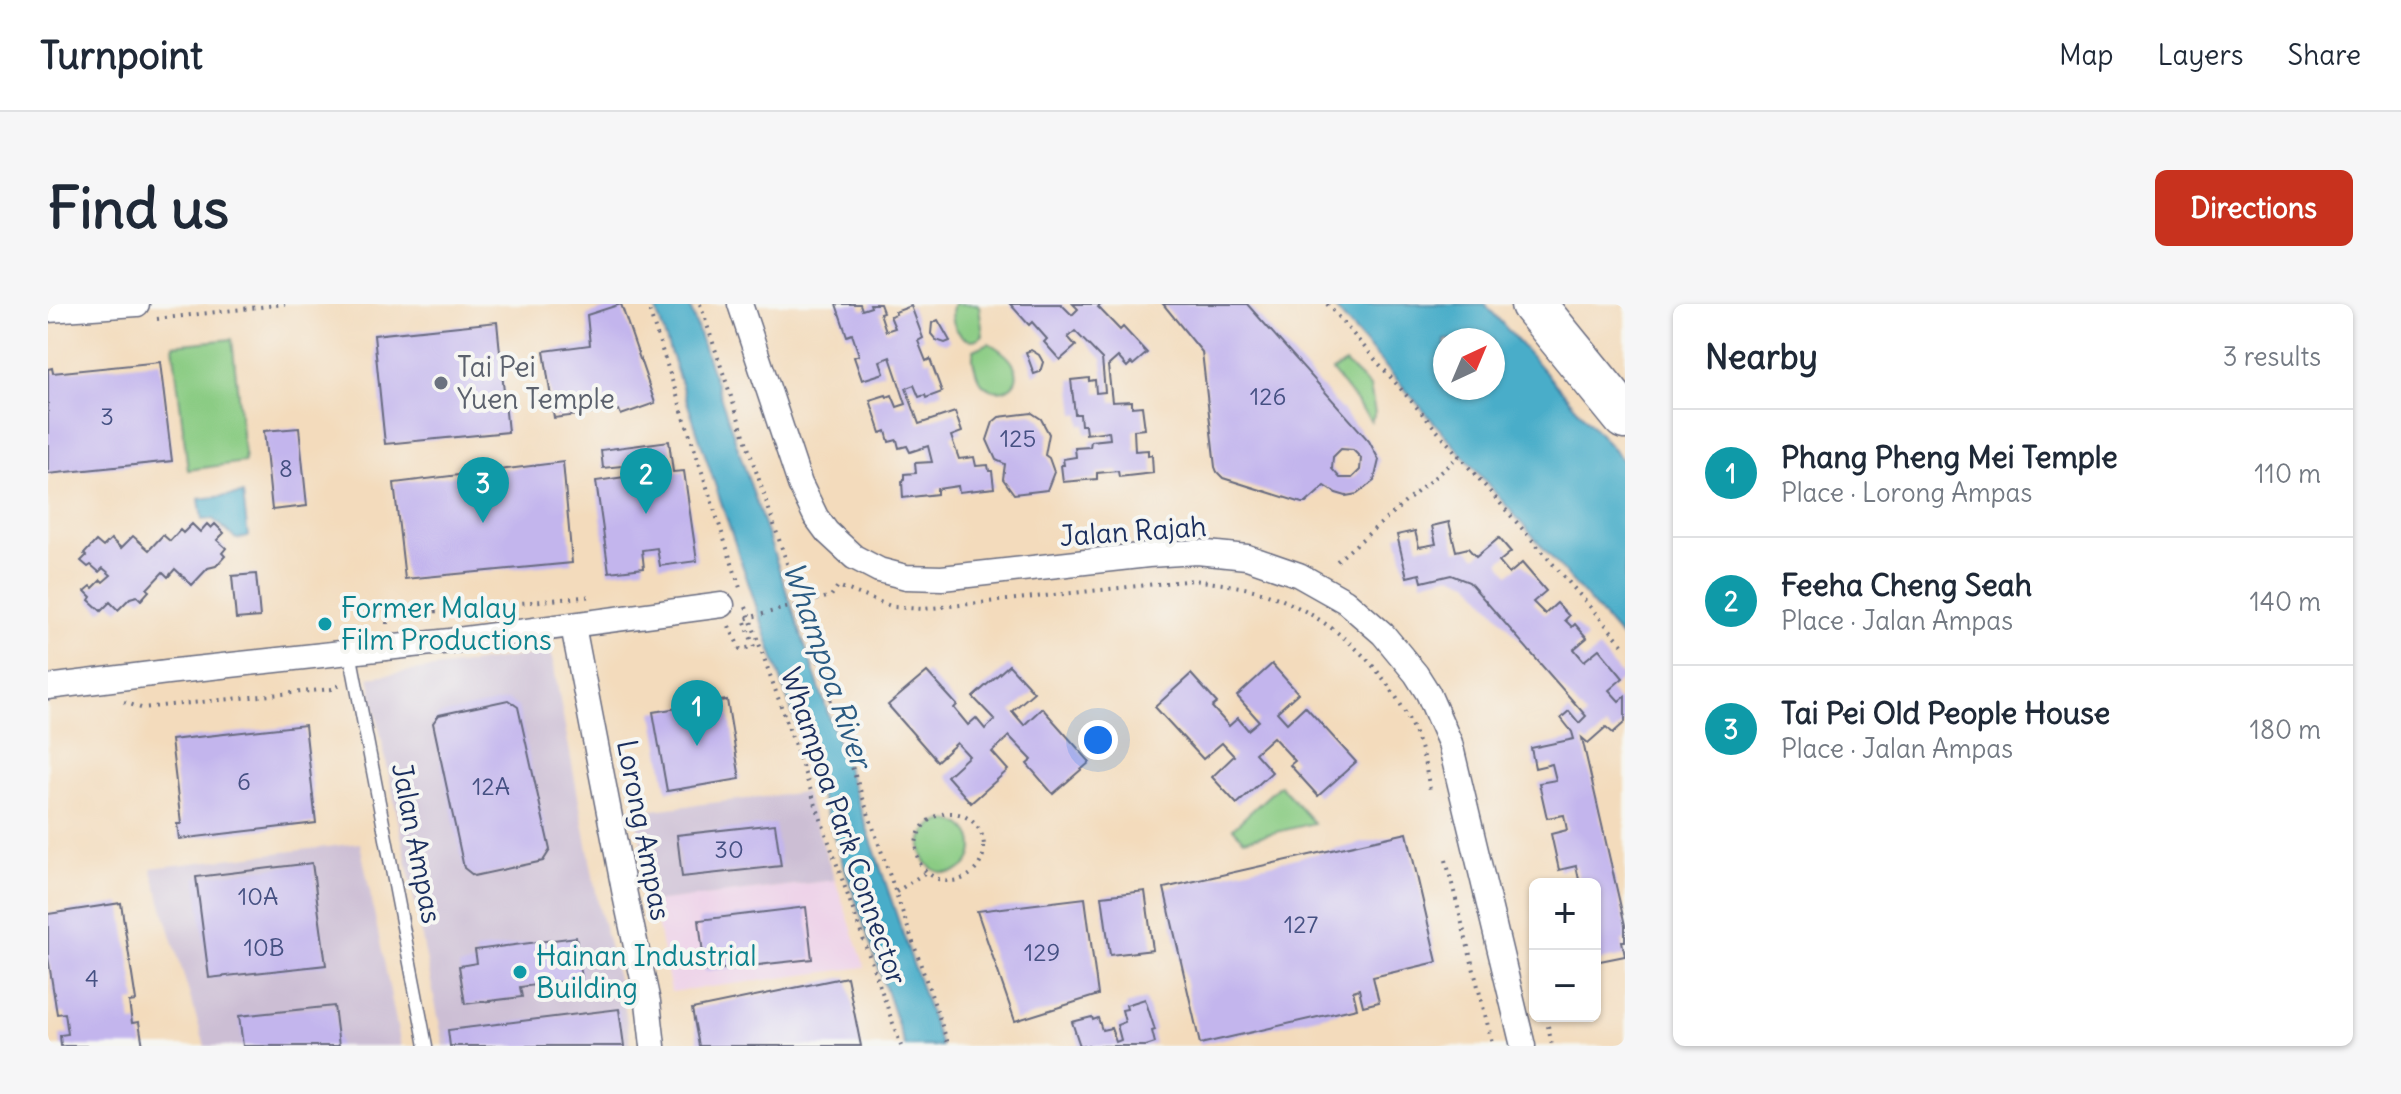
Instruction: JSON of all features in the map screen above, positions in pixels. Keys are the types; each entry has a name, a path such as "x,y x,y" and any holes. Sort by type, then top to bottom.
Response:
{"highway":[{"path":"1533,304 1625,417"},
{"path":"1561,304 1625,376"}],"street":[{"name":"Jalan Rajah","path":"740,304 805,495 827,532 854,557 879,570 906,577 942,578 1148,555 1197,552 1247,557 1299,575 1345,601 1383,634 1428,693 1450,743 1523,1046"},
{"path":"48,310 146,312"},
{"path":"48,687 573,626 722,605"},
{"name":"Lorong Ampas","path":"573,626 648,1002 653,1046"}],"lane":[{"name":"Jalan Ampas","path":"350,652 426,1046"}],"path":[{"path":"146,312 285,304"},
{"name":"Whampoa Park Connector","path":"647,304 750,618 901,1046"},
{"name":"Whampoa Park Connector","path":"700,304 850,761 949,1046"},
{"path":"1327,304 1625,647"},
{"path":"1337,561 1459,456"},
{"path":"750,618 831,596 838,586 893,607 923,609 1194,580 1233,586 1275,597 1327,624 1353,645 1390,687 1406,714 1419,744 1430,790"},
{"path":"957,813 976,824 984,845 984,855 973,873 954,882 944,881 926,872 919,863 915,841 926,822 935,815 957,813"},
{"path":"1446,860 1493,1046"},
{"path":"896,892 926,872"},
{"path":"1548,1026 1552,1046"}],"shaded area":[{"path":"551,652 599,908 623,997 631,1046 444,1046 369,677"},
{"path":"805,792 835,880 653,902 635,812"},
{"path":"360,843 401,1046 205,1046 151,868"},
{"path":"835,880 865,967 671,992 653,902"}],"green space":[{"path":"954,304 979,306 983,335 970,340 959,333 953,320"},
{"path":"232,339 245,462 188,470 173,345"},
{"path":"989,343 1007,357 1016,369 1016,380 1010,387 991,389 981,382 974,363 974,350"},
{"path":"1345,363 1370,387 1375,413 1371,421 1332,371"},
{"path":"1280,785 1314,823 1244,840 1233,828"},
{"path":"947,821 965,829 973,847 965,865 947,873 929,865 921,847 929,829"}],"water":[{"name":"Whampoa River","path":"654,304 689,304 941,1046 905,1046"},
{"path":"1331,304 1485,304 1625,463 1625,642"},
{"path":"243,494 248,537 236,539 213,519 202,520 199,499"}],"building":[{"path":"621,304 655,403 621,415 619,410 554,418 544,351 590,345 587,315"},
{"path":"836,304 860,304 862,310 871,307 870,304 880,304 886,331 895,328 890,316 911,306 923,338 918,341 926,361 930,359 942,392 926,398 925,395 919,397 914,385 906,388 919,424 955,412 962,432 951,436 959,459 974,457 976,466 988,465 994,488 959,492 958,486 937,489 937,494 903,498 904,474 916,473 915,463 932,462 928,446 910,452 907,446 899,448 897,440 889,442 886,431 881,433 870,400 892,395 897,407 906,404 890,357 880,361 884,373 862,380 854,357 859,355 852,334 847,336"},
{"path":"1010,304 1061,304 1072,315 1078,309 1073,304 1102,304 1098,307 1120,330 1123,327 1147,353 1127,367 1118,357 1108,366 1112,402 1132,401 1132,407 1142,406 1145,429 1134,430 1135,451 1148,450 1148,456 1152,455 1153,473 1119,477 1118,471 1097,473 1097,479 1063,482 1063,459 1076,457 1075,448 1090,447 1091,441 1110,439 1109,431 1086,434 1080,414 1075,414 1071,380 1095,380 1096,393 1105,392 1102,359 1075,331 1068,337 1076,346 1060,360 1032,322 1029,325"},
{"path":"1163,304 1247,304 1369,441 1379,460 1374,481 1357,494 1346,496 1325,486 1302,503 1223,478 1215,467 1202,352","holes":["1341,449 1353,450 1361,458 1360,470 1352,478 1340,478 1332,469 1333,457"]},
{"path":"938,320 950,341 936,340 931,334 932,323"},
{"name":"Tai Pei Yuen Temple","path":"497,322 508,432 385,444 374,335"},
{"path":"1031,350 1043,362 1040,372 1034,374 1026,352"},
{"path":"160,362 172,461 48,474 48,369 52,368 53,373"},
{"path":"1032,413 1041,419 1049,434 1045,455 1054,472 1047,490 1014,494 1003,479 1005,464 996,460 987,440 993,422 999,417"},
{"path":"299,428 307,506 272,510 264,431"},
{"path":"669,441 673,472 684,471 697,561 660,566 657,548 642,550 644,568 609,572 596,481 632,476 631,465 603,468 601,450"},
{"path":"563,462 572,563 405,579 394,483"},
{"path":"1449,522 1456,551 1468,548 1476,557 1499,538 1511,552 1499,562 1509,574 1522,563 1546,591 1533,602 1545,614 1557,603 1569,616 1565,620 1572,627 1575,624 1587,638 1574,649 1584,661 1599,649 1623,678 1609,690 1619,701 1625,696 1625,722 1613,733 1606,727 1588,743 1582,738 1625,925 1625,941 1622,941 1625,956 1601,961 1601,878 1579,878 1576,866 1559,870 1551,834 1567,830 1564,815 1547,818 1539,783 1556,780 1552,764 1535,768 1531,748 1574,739 1561,718 1569,711 1579,723 1586,716 1469,582 1451,575 1422,582 1420,574 1407,577 1397,535 1415,531 1419,547 1436,544 1432,526"},
{"path":"192,524 200,532 207,524 211,528 215,524 224,533 217,540 226,548 222,553 225,556 216,566 208,568 192,585 175,569 168,577 163,572 141,600 137,596 130,598 118,610 110,602 101,611 89,600 91,597 85,591 111,575 103,568 99,572 81,561 96,541 103,547 111,539 121,548 133,536 149,550 163,535 170,541 180,530 183,533"},
{"path":"256,574 260,617 236,619 232,576"},
{"path":"1272,664 1298,693 1277,712 1287,723 1305,706 1356,762 1318,796 1290,765 1295,761 1273,737 1255,753 1272,772 1237,804 1212,777 1234,756 1222,743 1203,759 1155,707 1191,674 1217,703 1212,707 1229,726 1238,718 1248,730 1259,721 1237,696"},
{"path":"1009,665 1034,692 1012,711 1024,725 1042,708 1090,762 1053,794 1027,764 1032,760 1009,736 992,752 1008,770 971,803 947,776 969,756 957,743 937,761 888,705 927,672 957,705 954,708 968,725 976,718 985,729 995,720 973,697"},
{"path":"508,700 518,707 550,850 543,861 474,876 464,868 433,723 439,715"},
{"path":"727,700 740,779 667,791 653,712"},
{"path":"305,725 316,823 179,839 177,824 181,824 171,740"},
{"path":"775,824 781,866 682,877 677,835"},
{"path":"1407,833 1437,962 1373,977 1379,1002 1363,1006 1359,989 1353,991 1357,1008 1200,1044 1164,888"},
{"path":"312,863 326,965 209,978 196,877"},
{"path":"1145,891 1153,950 1110,955 1102,896"},
{"path":"1085,898 1098,995 1015,1021 977,911"},
{"path":"121,903 136,1001 129,1002 132,1023 139,1022 143,1046 61,1046 60,1035 68,1034 65,1013 57,1014 48,957 48,914"},
{"path":"806,907 812,959 705,971 699,920"},
{"name":"Hainan Industrial Building","path":"576,937 582,979 520,987 522,997 465,1004 459,966 477,963 475,950"},
{"path":"847,977 861,1046 699,1046 692,1009"},
{"path":"1145,999 1155,1030 1152,1031 1155,1043 1146,1046 1080,1046 1072,1022 1098,1018 1102,1030 1111,1028 1116,1042 1121,1040 1117,1025 1125,1022 1122,1010 1127,1009 1126,1005"},
{"path":"334,1006 339,1046 243,1046 239,1016"},
{"path":"619,1009 624,1046 450,1046 448,1030"}],"place":[{"name":"Tai Pei Yuen Temple","path":"441,383"},
{"name":"Feeha Cheng Seah","path":"646,514"},
{"name":"Tai Pei Old People House","path":"483,523"},
{"name":"Former Malay Film Productions","path":"325,624"},
{"name":"Phang Pheng Mei Temple","path":"697,746"},
{"name":"Hainan Industrial Building","path":"520,972"}]}
